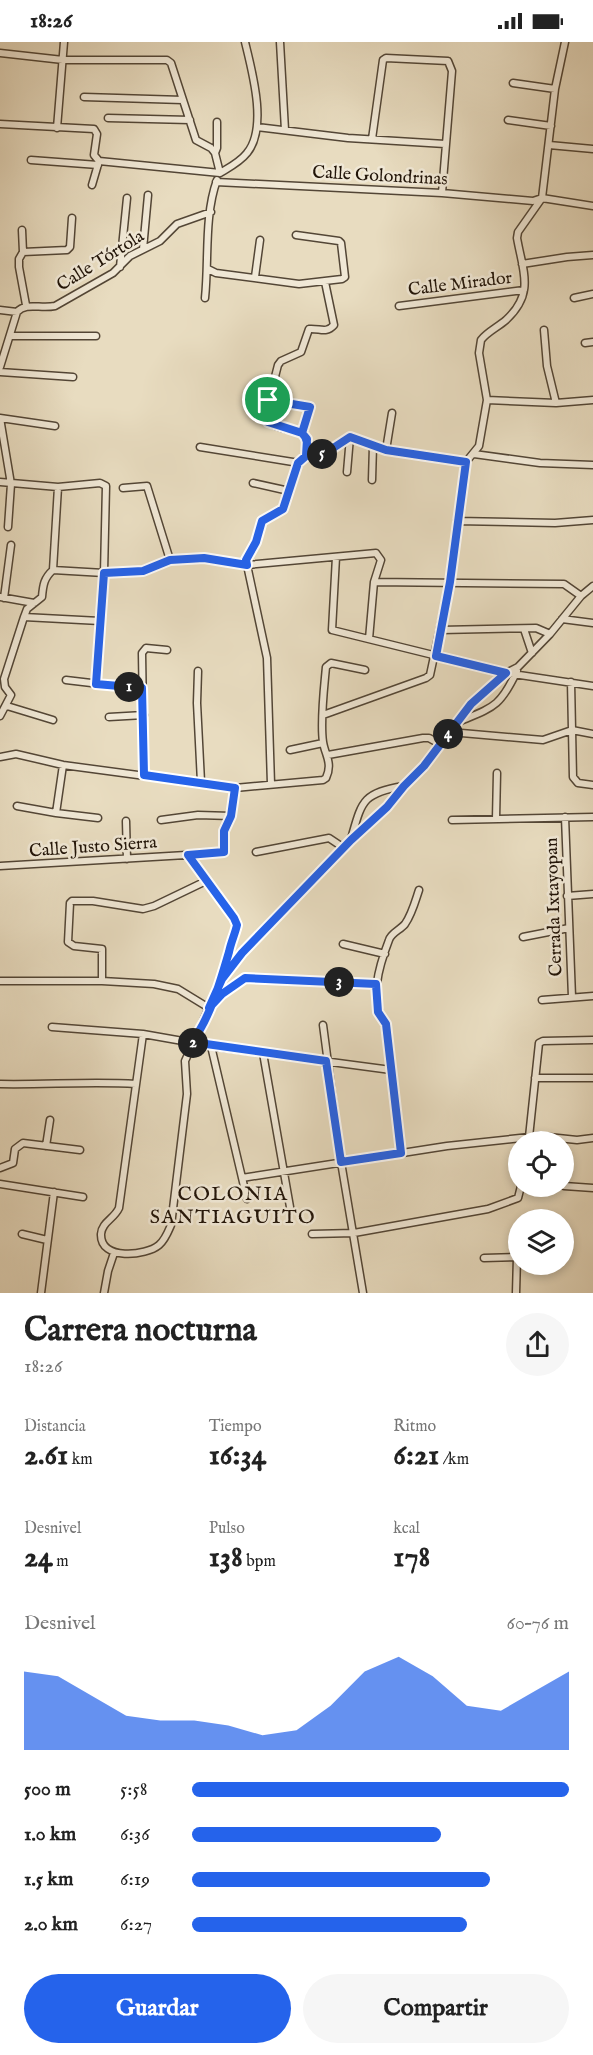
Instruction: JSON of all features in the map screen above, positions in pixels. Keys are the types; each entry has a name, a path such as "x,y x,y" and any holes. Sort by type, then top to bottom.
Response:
{"street":[{"path":"57,128 64,42"},
{"path":"31,160 220,173 237,163 248,152 254,142 257,127 255,82 246,42"},
{"path":"280,42 285,130"},
{"path":"323,715 430,675 436,656 450,582 466,462 479,446 487,400 479,353 481,340 518,309 522,301 524,290 518,232 542,198 555,89 566,42"},
{"path":"0,53 63,60 167,60 171,63 196,140 212,148 220,173 216,182 211,212 205,298"},
{"path":"372,140 383,60 386,58 448,61 452,71 442,193"},
{"path":"513,83 555,89"},
{"path":"84,97 183,100"},
{"path":"108,118 189,120"},
{"path":"508,120 551,126"},
{"path":"215,153 217,122"},
{"path":"0,124 94,129 97,134 94,155 98,163 92,185"},
{"path":"257,127 372,140 445,144"},
{"path":"549,145 593,149"},
{"name":"Calle Golondrinas","path":"216,182 442,193 533,201 542,198 593,206"},
{"path":"143,249 148,195"},
{"path":"120,267 127,198"},
{"name":"Calle Tórtola","path":"26,305 37,308 55,306 104,279 130,256 160,241 182,222 211,212"},
{"path":"23,252 67,250 70,247 72,218"},
{"path":"0,367 17,312 26,305 19,267 19,259 23,252 22,230"},
{"path":"208,269 216,273 299,284 325,282 345,277 339,240 296,235"},
{"path":"255,277 260,240"},
{"path":"522,264 593,255"},
{"path":"306,456 307,439 302,433 268,422 265,416 278,365 301,352 309,329 324,331 331,329 334,325 325,282"},
{"name":"Calle Mirador","path":"399,306 524,290"},
{"path":"574,298 593,294"},
{"path":"0,310 17,312"},
{"path":"544,330 547,366 556,403"},
{"path":"10,336 96,336"},
{"path":"585,343 593,342"},
{"path":"0,372 73,378"},
{"path":"487,400 556,403 593,399"},
{"path":"268,400 310,407 302,433"},
{"path":"386,450 392,413"},
{"path":"8,527 11,484 0,418 55,426"},
{"path":"350,437 386,450 466,462"},
{"path":"271,784 267,658 246,560 256,542 262,521 283,509 298,463 306,456 324,454 350,437"},
{"path":"347,472 350,437"},
{"path":"372,480 373,446"},
{"path":"200,447 298,463"},
{"path":"474,454 540,463 593,465"},
{"path":"0,482 58,486 95,482 104,483 106,486 104,573 96,684"},
{"path":"253,483 289,491"},
{"path":"53,570 58,486"},
{"path":"123,488 147,486 170,560"},
{"path":"458,521 555,523 593,520"},
{"path":"11,545 2,598 34,603"},
{"path":"0,716 11,695 5,687 4,679 24,617 27,609 42,597 46,576 53,570 104,573 143,571 170,560 204,558 247,565 369,552 379,555 380,565 376,570 374,582 369,639"},
{"path":"336,557 332,630 506,673"},
{"path":"374,582 564,584 581,596"},
{"path":"458,722 483,712 497,703 506,693 517,670 581,596 593,586"},
{"path":"24,617 100,621"},
{"path":"562,619 593,623"},
{"path":"441,630 536,628 550,634"},
{"path":"524,629 532,653"},
{"path":"144,775 143,649 167,650"},
{"path":"0,757 16,754 63,765 235,788 326,778 328,756 323,743 323,715 327,664 335,663 365,670"},
{"path":"222,979 242,953 351,840 387,807 424,766 471,704 506,673 517,670 593,686"},
{"path":"198,671 197,704 201,782"},
{"path":"66,680 142,688"},
{"path":"571,682 573,777 578,783 593,785"},
{"path":"7,706 53,720"},
{"path":"109,717 144,715"},
{"path":"450,732 543,740 572,730 593,734"},
{"path":"328,756 423,738 429,738 440,744"},
{"path":"290,750 323,743"},
{"path":"56,813 63,765"},
{"path":"496,819 497,773"},
{"path":"351,840 359,813 367,798 404,786"},
{"path":"161,820 198,815 231,816 235,788"},
{"path":"17,806 98,818"},
{"name":"Calle Justo Sierra","path":"0,866 224,852 224,831 231,816"},
{"name":"Cerrada Ixtayopan","path":"565,817 572,997"},
{"path":"452,820 593,817"},
{"path":"126,821 127,859"},
{"path":"256,852 329,838 344,848"},
{"path":"143,1034 118,1208 116,1214 102,1230 102,1242 114,1253 146,1251 159,1246 171,1225 187,1102 185,1061 222,979 237,925 188,855"},
{"path":"102,981 102,949 74,946 68,942 70,903 75,900 93,901 143,909 206,881"},
{"path":"401,1153 386,1024 378,1012 376,984 391,935 403,926 411,915 419,890"},
{"path":"567,896 593,894"},
{"path":"523,937 569,928"},
{"path":"344,944 385,954"},
{"path":"209,1008 222,994 245,978 376,984"},
{"path":"0,981 102,981 154,984 178,989 209,1008"},
{"path":"542,1000 593,996"},
{"path":"322,1025 341,1162 363,1293"},
{"path":"52,1027 143,1034 391,1071"},
{"path":"530,1131 539,1043 593,1040"},
{"path":"212,1046 247,1199"},
{"path":"263,1053 290,1207"},
{"path":"536,1078 593,1078"},
{"path":"0,1084 112,1082 136,1084"},
{"path":"46,1146 50,1120"},
{"path":"574,1140 593,1138"},
{"path":"242,1178 401,1153 508,1140"},
{"path":"0,1168 13,1163 15,1149 23,1143 80,1150"},
{"path":"0,1184 83,1197"},
{"path":"574,1186 593,1188"},
{"path":"41,1293 54,1192"},
{"path":"312,1234 354,1233 488,1209 518,1197"},
{"path":"22,1234 48,1240"},
{"path":"104,1293 114,1253"},
{"path":"483,1258 517,1257 516,1293"}],"district":[{"name":"COLONIA SANTIAGUITO","path":"233,1204"}],"route":[{"path":"268,400 265,416 268,422 302,433 308,445 306,456 298,463 283,509 262,521 256,542 246,560 247,565 204,558 170,560 143,571 104,573 96,684 142,688 144,775 235,788 231,816 224,831 224,852 188,855 237,925 222,979 209,1008 199,1032 192,1042 326,1061 341,1162 401,1153 386,1024 378,1012 376,984 245,978 222,994 209,1008 222,979 242,953 351,840 387,807 424,766 471,704 500,681 506,673 436,656 450,582 466,462 386,450 350,437 345,438 324,454 306,456 308,445 307,439 302,433 310,407 268,400"}]}
